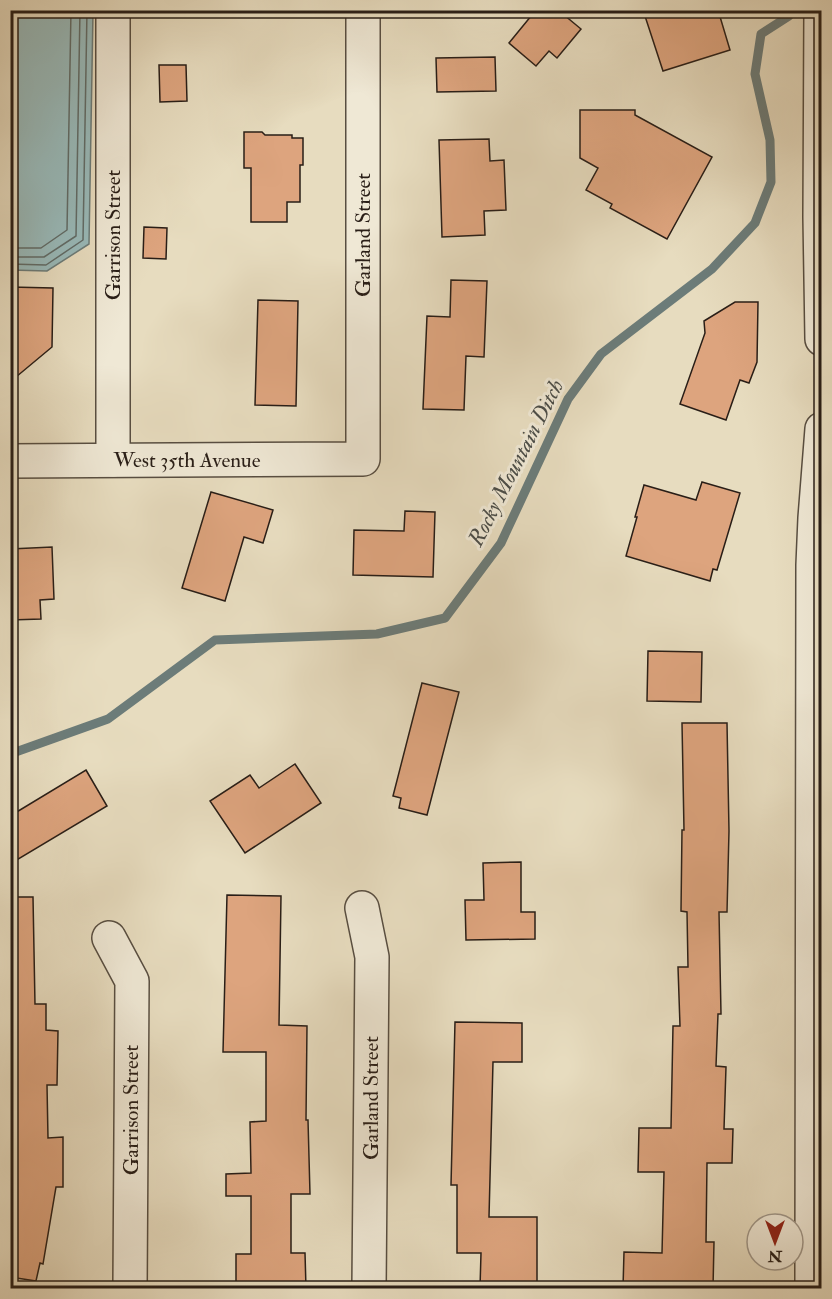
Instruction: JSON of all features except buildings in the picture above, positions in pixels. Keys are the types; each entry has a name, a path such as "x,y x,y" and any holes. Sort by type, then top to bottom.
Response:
{"street":[{"name":"Garrison Street","path":"113,10 113,460"},
{"name":"Garland Street","path":"363,10 363,459"},
{"path":"821,10 822,339"},
{"path":"812,1288 813,565 822,429"},
{"name":"West 35th Avenue","path":"10,461 363,459"},
{"name":"Garland Street","path":"362,908 372,957 369,1288"},
{"name":"Garrison Street","path":"109,938 132,981 130,1288"}],"water":[{"path":"11,10 93,11 89,244 47,271 11,270"}],"waterway":[{"name":"Rocky Mountain Ditch","path":"10,754 108,719 215,640 377,634 445,618 501,543 568,399 601,354 712,269 755,223 771,182 770,140 755,74 761,34 789,16"}]}
